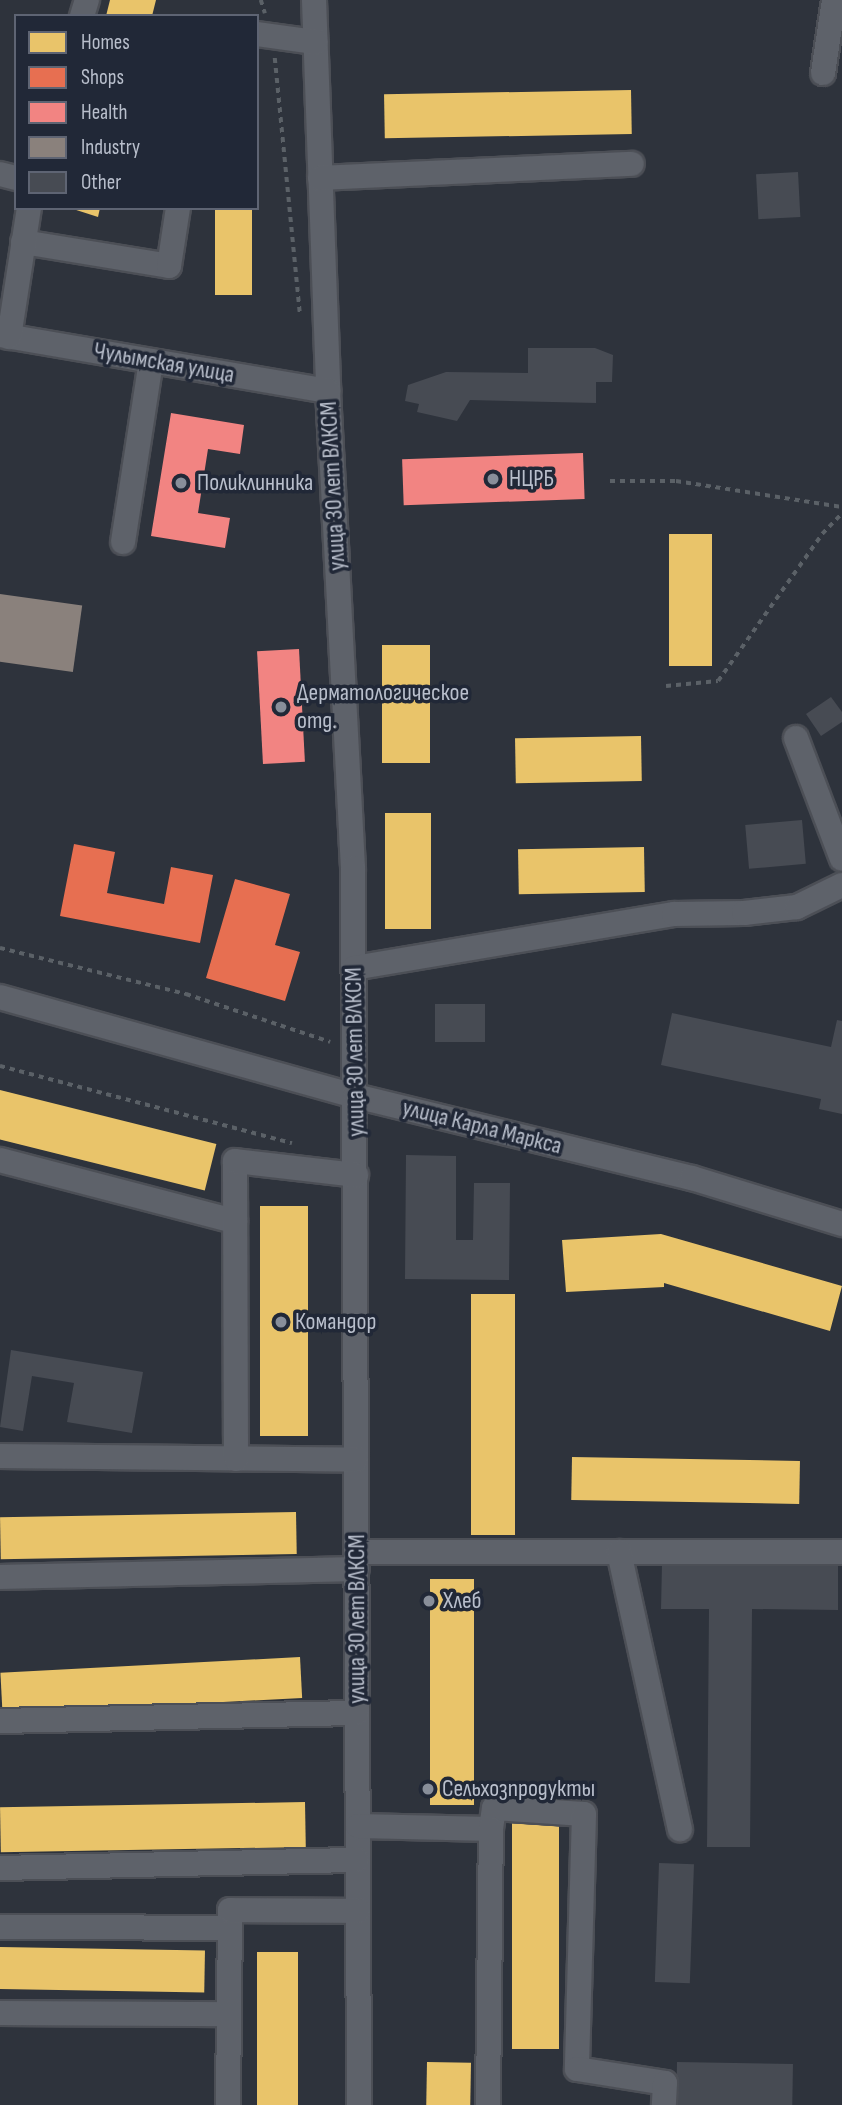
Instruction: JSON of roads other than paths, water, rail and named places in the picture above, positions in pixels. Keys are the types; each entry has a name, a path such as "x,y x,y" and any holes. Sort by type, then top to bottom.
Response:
{"street":[{"name":"улица 30 лет ВЛКСМ","path":"314,0 328,391 353,868 359,2105"},
{"path":"823,73 834,0"},
{"path":"265,35 315,42"},
{"path":"320,178 632,164"},
{"path":"4,336 29,210"},
{"path":"23,242 169,265 178,210"},
{"name":"Чулымская улица","path":"4,336 328,391"},
{"path":"123,542 151,361"},
{"path":"796,738 842,859"},
{"path":"354,968 674,914 744,913 797,907 842,885"},
{"name":"улица Карла Маркса","path":"0,997 355,1096 692,1178 842,1224"},
{"path":"0,1160 235,1221"},
{"path":"236,1459 235,1161 356,1175"},
{"path":"0,1456 356,1460"},
{"path":"619,1552 680,1829"},
{"path":"0,1577 619,1552 842,1552"},
{"path":"0,1721 357,1713"},
{"path":"488,2105 491,1829 494,1808 584,1814 577,2069 665,2083 664,2105"},
{"path":"358,1826 491,1829"},
{"path":"0,1868 358,1860"},
{"path":"228,2105 230,1910 358,1911"},
{"path":"0,1927 230,1928"},
{"path":"0,2013 229,2014"}],"place":[{"name":"НЦРБ","path":"493,479"},
{"name":"Поликлинника","path":"181,483"},
{"name":"Дерматологическое отд.","path":"281,707"},
{"name":"Командор","path":"281,1322"},
{"name":"Хлеб","path":"429,1601"},
{"name":"Сельхозпродукты","path":"428,1789"}]}
